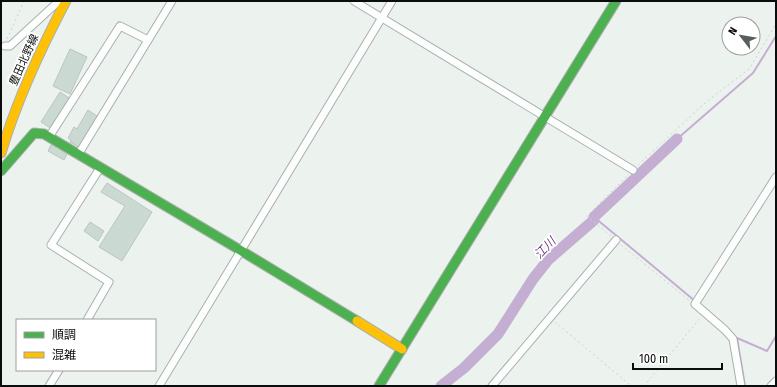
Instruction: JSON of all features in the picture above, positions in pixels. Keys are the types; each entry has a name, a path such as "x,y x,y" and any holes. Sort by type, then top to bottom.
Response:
{"street":[{"path":"5,46 10,46 59,1"},
{"name":"豊田北野線","path":"1,153 30,72 66,1"},
{"path":"78,155 172,1"},
{"path":"354,1 633,170"},
{"path":"159,386 392,1"},
{"path":"379,386 616,1"},
{"path":"49,137 120,26 148,40"},
{"path":"1,171 34,133 44,134 240,250 402,349"},
{"path":"88,319 109,282 51,245 100,168"},
{"path":"741,386 733,339 695,304 776,177"},
{"path":"492,386 616,240"},
{"path":"49,386 58,371"},
{"path":"771,386 776,381"}],"path":[{"path":"5,46 24,1"},
{"path":"695,304 684,297 587,216 633,170 705,103 749,69 776,24"},
{"path":"644,386 705,312"},
{"path":"550,318 631,386"}],"building":[{"path":"70,49 87,57 70,94 53,86"},
{"path":"60,92 71,99 52,129 41,122"},
{"path":"88,110 100,118 82,149 70,142 71,140 68,138 74,127 77,129"},
{"path":"52,143 68,152 64,160 48,151"},
{"path":"107,183 152,212 122,261 99,247 125,206 101,192"},
{"path":"90,222 104,231 98,241 84,231"}],"waterway":[{"path":"677,139 753,73 776,36"},
{"name":"江川","path":"441,386 464,368 498,334 533,279 548,260 594,220 594,217 677,139"},
{"path":"594,217 695,301"},
{"path":"745,386 737,338 767,351 776,336"}],"traffic: fast":[{"path":"379,386 616,1"},
{"path":"1,171 34,133 44,134 357,321"}],"traffic: slow":[{"path":"1,153 14,114 30,76 66,1"},
{"path":"357,321 402,349"}]}
